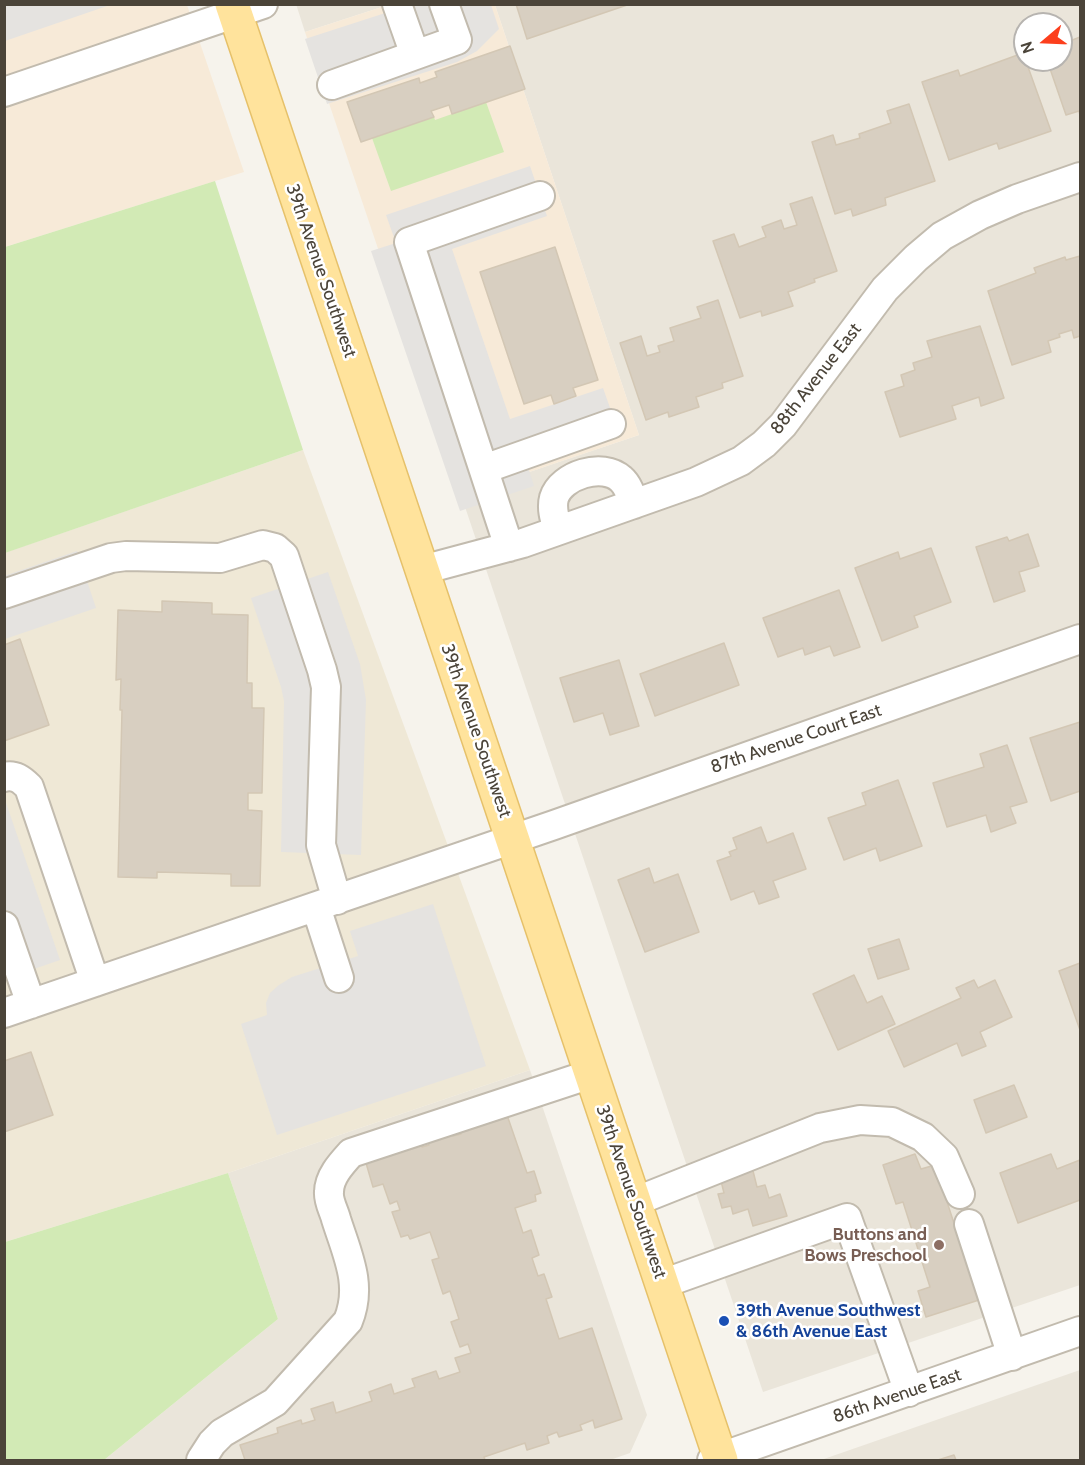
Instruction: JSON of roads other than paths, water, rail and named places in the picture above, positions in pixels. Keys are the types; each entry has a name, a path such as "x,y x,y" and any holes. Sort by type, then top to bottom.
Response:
{"main road":[{"name":"39th Avenue Southwest","path":"243,8 422,570 662,1284 718,1460"}],"street":[{"path":"397,4 415,55"},
{"path":"332,85 457,40 444,4"},
{"path":"4,92 243,8"},
{"name":"88th Avenue East","path":"422,570 509,547 696,482 741,461 764,444 783,425 885,289 942,236 980,215 1017,199 1080,177"},
{"path":"509,547 409,242 540,196"},
{"path":"484,469 611,424"},
{"path":"558,530 553,504 555,496 561,485 574,477 603,471 614,474 628,487 634,504"},
{"path":"4,594 111,558 126,556 220,558 263,545 275,548 284,556 326,687 321,845 327,903 339,978"},
{"name":"87th Avenue Court East","path":"18,1009 512,839 1080,639"},
{"path":"4,777 21,779 29,787 95,982"},
{"path":"4,926 18,1009"},
{"path":"201,1461 222,1432 275,1402 348,1321 353,1310 356,1286 328,1194 340,1165 351,1154 591,1074"},
{"path":"634,1202 820,1128 860,1120 892,1122 922,1137 944,1157 960,1194"},
{"path":"662,1284 847,1218 909,1392"},
{"path":"969,1224 1012,1356"},
{"name":"86th Avenue East","path":"718,1460 1080,1331"}],"place":[{"name":"Buttons and Bows Preschool","path":"939,1245"},
{"name":"39th Avenue Southwest & 86th Avenue East","path":"724,1321"}]}
